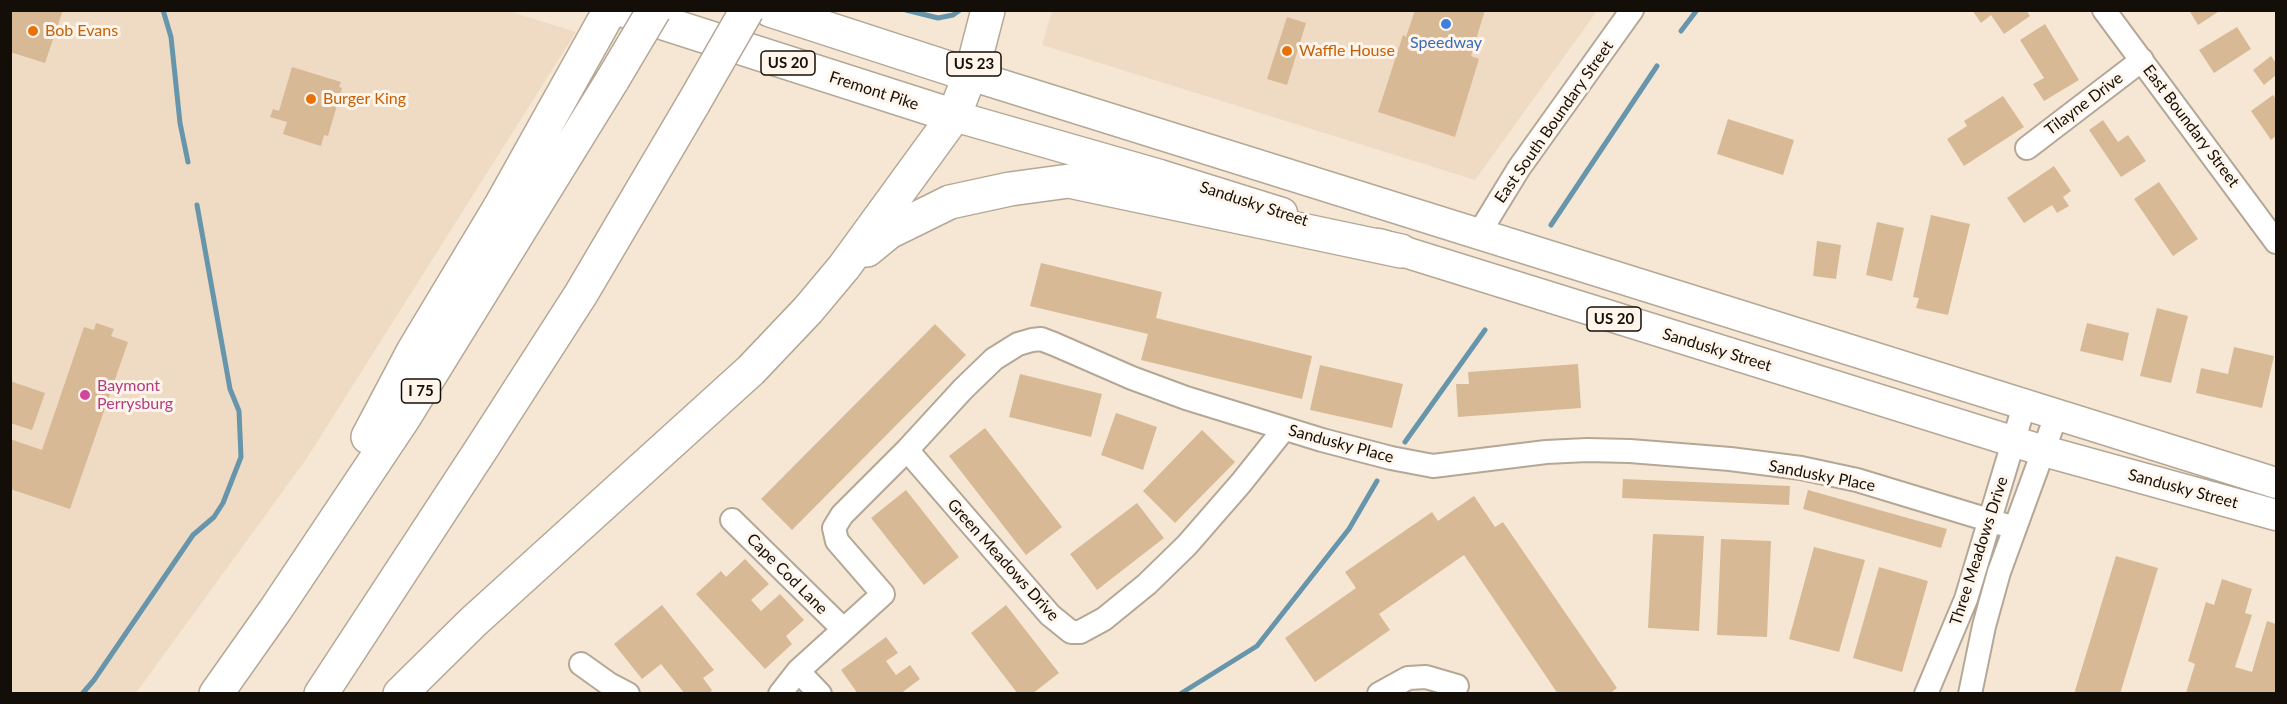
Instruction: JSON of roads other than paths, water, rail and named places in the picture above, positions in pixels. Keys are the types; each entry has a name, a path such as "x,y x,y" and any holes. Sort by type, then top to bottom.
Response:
{"highway":[{"path":"276,609 414,350 500,207 610,10"},
{"name":"Fremont Pike","path":"623,10 954,116"},
{"name":"I 75","path":"216,693 276,609 403,419 654,10"},
{"path":"321,693 483,448 581,294 747,10"},
{"name":"US 20","path":"770,10 970,75"},
{"name":"US 23","path":"954,116 970,75 988,10"},
{"path":"400,693 474,622 751,370 808,310 844,267 954,116"},
{"path":"844,267 889,232 950,202 1010,189 1069,181 1401,251"}],"main road":[{"name":"Sandusky Street","path":"970,75 2056,416 2277,483"},
{"name":"Sandusky Street","path":"954,116 1160,175 2044,452 2277,515"},
{"path":"1160,175 1222,175 1428,239 1454,243 1478,235"}],"street":[{"name":"East South Boundary Street","path":"1478,235 1519,168 1632,10"},
{"name":"East Boundary Street","path":"2104,10 2277,242"},
{"name":"Tilayne Drive","path":"2027,148 2142,60"},
{"name":"Sandusky Place","path":"843,629 883,594 837,541 834,528 842,514 994,359 1018,344 1041,339 1132,378 1186,398 1284,429 1391,458 1433,466 1546,452 1587,450 1707,457 1801,468 1857,480 2016,528"},
{"name":"Three Meadows Drive","path":"1926,693 1966,598 2024,406"},
{"name":"Three Meadows Drive","path":"1970,693 1984,626 1999,572 2056,416"},
{"name":"Green Meadows Drive","path":"907,450 1050,615 1071,632 1080,632 1104,619 1148,584 1187,545 1284,429"},
{"name":"Cape Cod Lane","path":"732,520 843,629"},
{"path":"780,693 798,671 843,629"},
{"path":"581,664 609,684 628,693"},
{"path":"798,671 820,693"},
{"path":"1378,693 1408,678 1426,677 1457,686"}],"waterway":[{"path":"163,10 171,37 180,123 188,162"},
{"path":"906,10 938,18 953,15 960,10"},
{"path":"1681,31 1697,10"},
{"path":"1551,225 1657,66"},
{"path":"82,694 94,680 193,535 214,517 223,503 241,457 239,411 230,389 197,205"},
{"path":"1405,442 1485,330"},
{"path":"1180,694 1257,646 1349,529 1377,481"}],"place":[{"name":"Speedway","path":"1446,24"},
{"name":"Bob Evans","path":"33,31"},
{"name":"Waffle House","path":"1287,51"},
{"name":"Burger King","path":"311,99"},
{"name":"Baymont Perrysburg","path":"85,395"}]}
